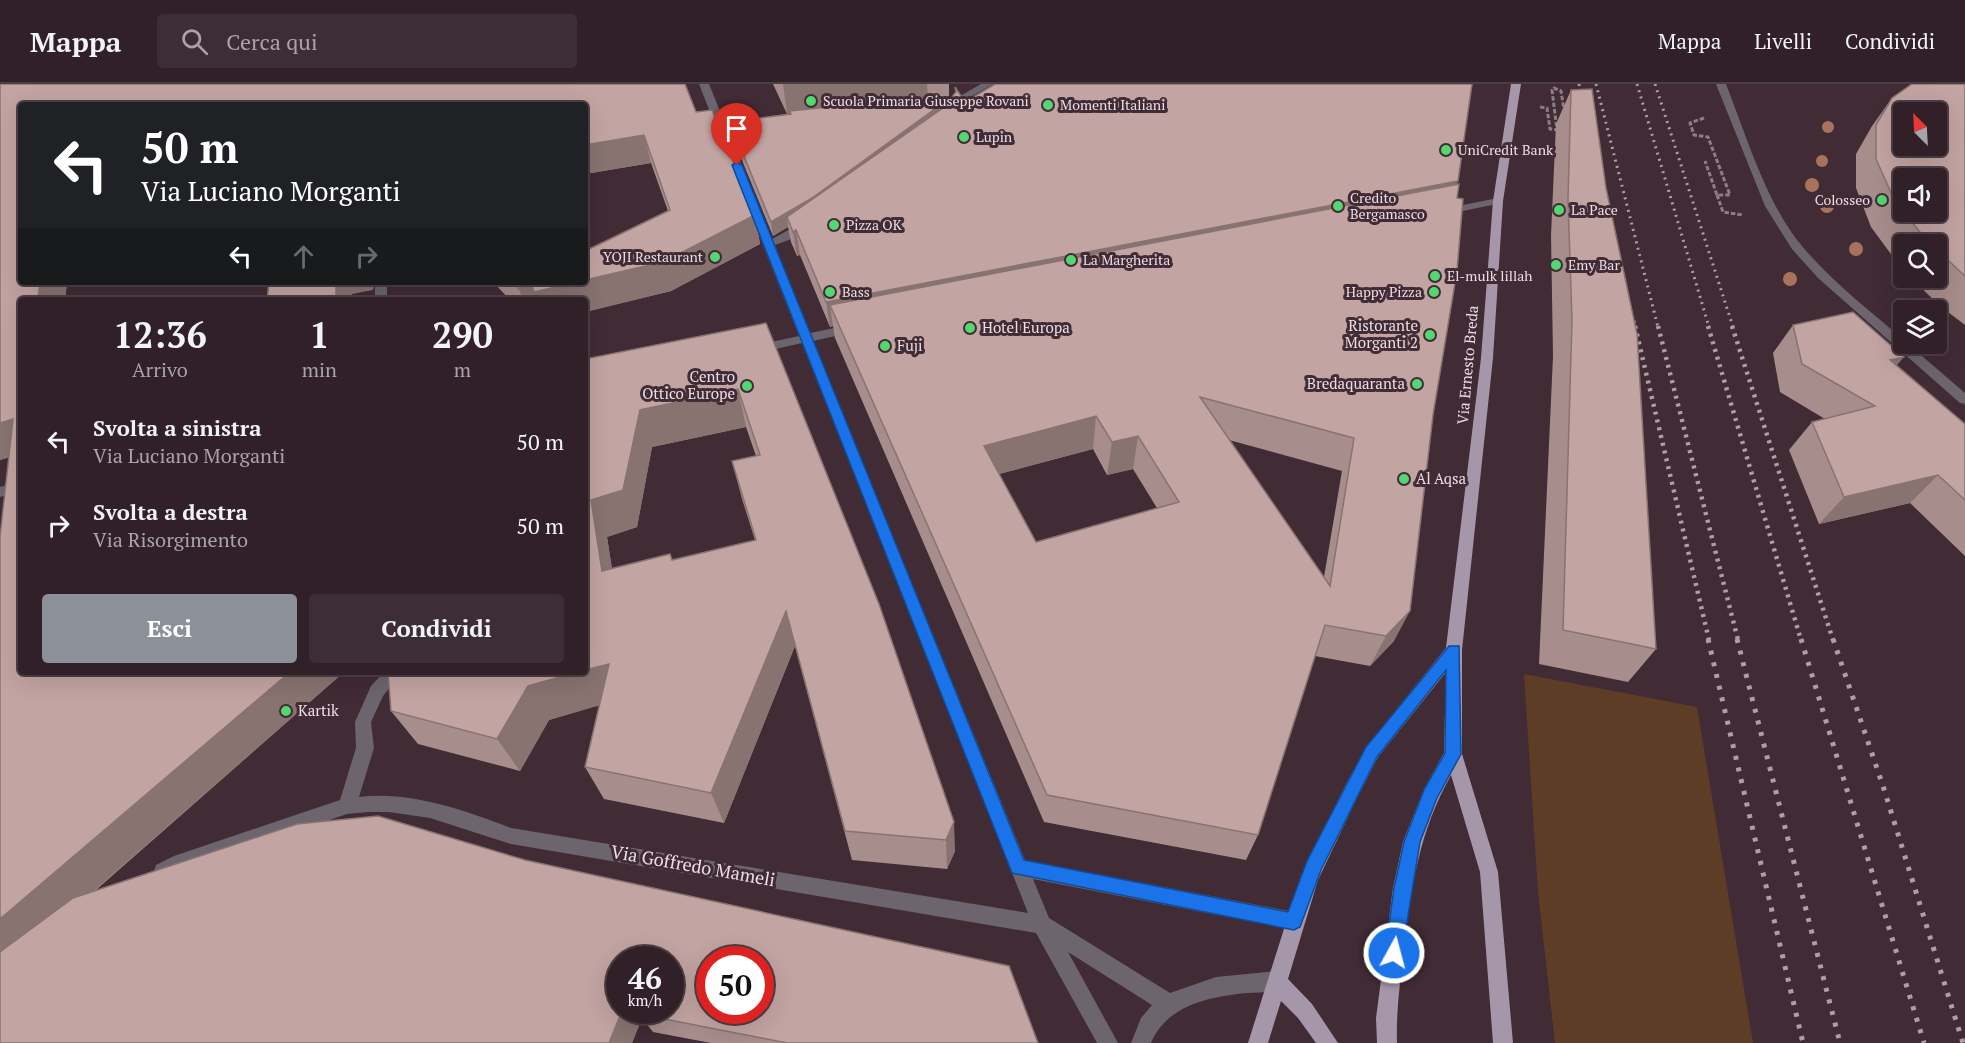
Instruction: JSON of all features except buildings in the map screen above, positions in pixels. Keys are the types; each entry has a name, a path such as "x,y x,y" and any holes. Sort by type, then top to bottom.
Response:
{"main road":[{"name":"Via Ernesto Breda","path":"1453,754 1454,650 1487,358 1498,201 1516,84"},
{"path":"1258,1043 1294,921 1313,867 1372,752 1454,650"},
{"path":"1387,1043 1386,1018 1401,900 1412,842 1430,795 1453,754"},
{"path":"1453,754 1489,872 1503,1043"},
{"path":"1276,981 1305,1011 1328,1043"}],"street":[{"path":"704,84 726,125 768,244 805,338 1042,925 1108,1043"},
{"path":"941,106 988,84"},
{"path":"1721,84 1773,213 1796,247 1822,275 1965,400"},
{"path":"941,106 981,103"},
{"path":"941,106 950,114 944,121"},
{"path":"1433,214 1498,201"},
{"path":"768,244 785,238 819,216"},
{"path":"739,353 869,326"},
{"path":"0,492 18,487"},
{"path":"347,806 365,748 363,722 377,691 390,675"},
{"name":"Via Goffredo Mameli","path":"145,881 181,862 347,806 370,802 448,813 511,836 1042,925"},
{"path":"1018,867 1294,921"},
{"path":"1042,925 1167,1003"},
{"path":"1141,1043 1142,1036 1167,1003 1220,986 1276,981"}],"path":[{"path":"1513,102 1547,108 1550,129 1553,131 1557,130 1552,90 1554,88 1560,91 1564,111"},
{"path":"1717,195 1730,195 1708,137 1694,135 1690,123 1730,107"},
{"path":"1705,161 1723,212"}],"shaded area":[{"path":"1524,674 1697,707 1753,1043 1555,1043 1538,892"}],"railway":[{"path":"1579,84 1584,105"},
{"path":"1596,84 1658,327"},
{"path":"1637,84 1709,327"},
{"path":"1655,84 1733,327"},
{"path":"1634,321 1636,327"},
{"path":"1635,326 1709,640"},
{"path":"1658,326 1738,640"},
{"path":"1708,326 1801,640"},
{"path":"1732,326 1833,640"},
{"path":"1708,639 1803,1043"},
{"path":"1737,639 1840,1043"},
{"path":"1801,639 1924,1043"},
{"path":"1833,639 1883,786 1963,1043"}],"place":[{"name":"Scuola Primaria Giuseppe Rovani","path":"811,101"},
{"name":"Momenti Italiani","path":"1048,105"},
{"name":"Lupin","path":"964,137"},
{"name":"UniCredit Bank","path":"1446,150"},
{"name":"Colosseo","path":"1882,200"},
{"name":"Credito Bergamasco","path":"1338,206"},
{"name":"La Pace","path":"1559,210"},
{"name":"Pizza OK","path":"834,225"},
{"name":"YOJI Restaurant","path":"715,257"},
{"name":"La Margherita","path":"1071,260"},
{"name":"Emy Bar","path":"1556,265"},
{"name":"El-mulk lillah","path":"1435,276"},
{"name":"Bass","path":"830,292"},
{"name":"Happy Pizza","path":"1434,292"},
{"name":"Hotel Europa","path":"970,328"},
{"name":"Ristorante Morganti 2","path":"1430,335"},
{"name":"Fuji","path":"885,346"},
{"name":"Bredaquaranta","path":"1417,384"},
{"name":"Centro Ottico Europe","path":"747,386"},
{"name":"Al Aqsa","path":"1404,479"},
{"name":"Kartik","path":"286,711"}],"route":[{"path":"737,165 1018,867 1294,921 1313,867 1372,752 1404,708 1454,650 1453,754 1430,795 1412,842 1402,888 1394,953"}]}
